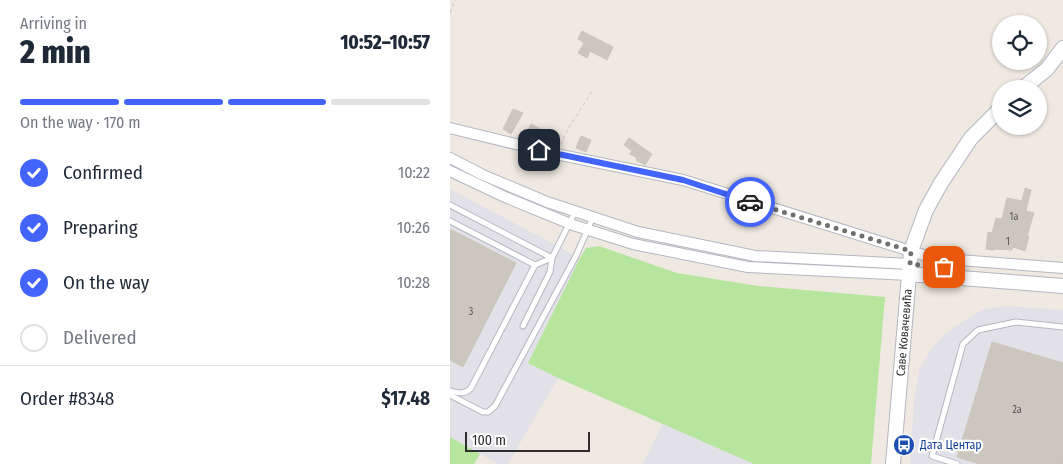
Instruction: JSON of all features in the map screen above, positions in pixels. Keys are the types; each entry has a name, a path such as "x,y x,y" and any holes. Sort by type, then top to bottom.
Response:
{"street":[{"path":"1033,80 1046,69 1063,48"},
{"name":"Саве Ковачевића","path":"893,464 910,263 926,210 941,183 971,138 992,117"},
{"path":"450,128 556,154 683,180 910,263 923,274 1063,286"},
{"path":"450,158 547,202 575,212 638,232 755,256 910,263 1063,278"},
{"path":"450,171 505,197 588,230 633,244 748,267 910,263 933,258 1063,268"}],"lane":[{"path":"450,205 552,258"},
{"path":"522,326 550,272 552,258 575,212"},
{"path":"450,395 483,412 488,412 495,406 576,256 593,217"},
{"path":"450,221 535,265"},
{"path":"450,391 460,393 470,388 535,265 552,258"},
{"path":"957,464 932,456 962,344 978,330 1016,322 1063,327"}],"path":[{"path":"450,13 455,0"},
{"path":"556,154 569,127 593,90"}],"shaded area":[{"path":"450,189 580,258 528,363 558,378 508,464 498,464 450,437"},
{"path":"1003,306 1063,310 1063,464 910,464 914,401 919,370 931,349 944,335 982,310"},
{"path":"663,423 754,464 643,464"}],"green space":[{"path":"599,246 677,273 758,286 885,297 871,464 754,464 528,363 586,248"},
{"path":"450,437 480,454 474,464 450,464"}],"building":[{"path":"582,31 613,47 607,60 590,51 587,58 578,53 584,43 578,39"},
{"path":"513,109 523,113 511,134 503,129"},
{"path":"531,124 546,132 541,141 535,139 534,142 524,139"},
{"path":"581,136 591,140 586,152 576,148"},
{"path":"629,138 652,154 645,165 636,160 637,158 630,154 632,151 624,145"},
{"path":"1025,188 1031,190 1026,211 1034,213 1027,236 1029,236 1025,251 1013,247 1012,250 986,249 988,232 992,233 996,218 1002,219 1007,198 1022,201"},
{"path":"450,229 516,263 463,367 450,360"},
{"path":"992,342 1063,363 1063,464 980,464 957,457"}],"way so far":[{"path":"750,202 911,251 910,264 944,267"}],"place":[{"name":"Дата Центар","path":"904,445"}],"route":[{"path":"539,150 683,180 750,202"}]}
